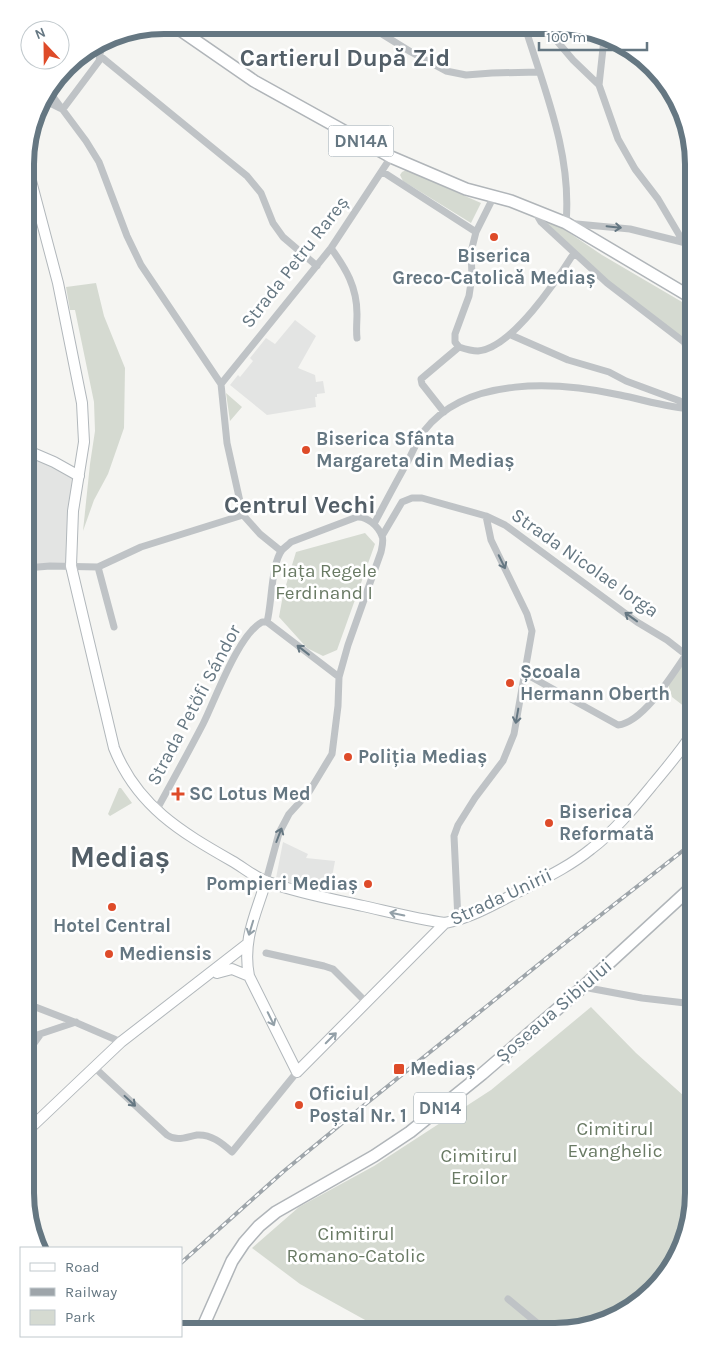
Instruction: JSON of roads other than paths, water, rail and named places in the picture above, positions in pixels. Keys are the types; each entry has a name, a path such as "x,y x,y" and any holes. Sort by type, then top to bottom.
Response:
{"main road":[{"name":"DN14A","path":"186,34 254,81 391,157 466,189 534,209 566,223 685,294"},
{"path":"34,211 58,283 78,377 84,422 84,442 73,511 71,566 114,748 136,788 156,811 187,835 266,881 321,897 445,923"},
{"path":"34,454 79,476"},
{"name":"Strada Unirii","path":"297,1072 445,923 458,920 512,895 590,851 619,823 684,746"},
{"path":"266,881 246,945 249,976 297,1072"},
{"name":"Șoseaua Sibiului","path":"205,1323 232,1261 259,1226 276,1212 374,1156 410,1132 482,1074 583,987 685,893"},
{"path":"34,1124 120,1042 246,945"},
{"path":"207,976 232,969 249,976"}],"street":[{"path":"382,34 446,71 466,75 539,72"},
{"path":"527,34 564,159 567,185 566,223 630,229 684,243"},
{"path":"551,34 600,85"},
{"path":"603,43 600,85 618,139 635,169 658,200 684,243"},
{"path":"63,109 99,61 100,50"},
{"path":"99,55 247,176 262,194 273,223 283,237 316,266"},
{"path":"583,68 600,67"},
{"path":"54,98 99,162 127,236 141,265 221,384 227,443 243,515 260,534 281,551"},
{"path":"49,102 63,109"},
{"name":"Strada Petru Rareș","path":"221,384 331,248 383,172 391,157"},
{"path":"383,172 476,232"},
{"path":"494,196 476,232 471,252 472,276 470,289 456,334 455,342 459,347 480,351 495,345 511,335 559,277 574,253"},
{"path":"534,209 541,222 607,283 685,344"},
{"path":"331,248 345,268 351,281 357,313 357,338"},
{"path":"511,335 568,360 609,372 626,382 680,400 685,406"},
{"path":"444,412 422,384 421,379 459,347"},
{"path":"374,524 424,431 444,412 484,393 506,387 531,386 586,390 619,394 662,406 685,409"},
{"name":"Strada Nicolae Iorga","path":"382,536 402,502 412,498 422,498 486,516 505,525 637,622 685,653"},
{"path":"34,568 98,567 141,547 243,515"},
{"path":"458,920 454,841 458,825 475,798 503,761 509,748 514,734 531,638 531,623 491,540 486,516"},
{"path":"266,881 279,833 289,814 309,792 332,754 338,706 339,677 348,645 381,552 382,536 374,524 364,518 357,517 291,542 281,551 277,563 267,622 339,677"},
{"path":"98,567 114,627"},
{"name":"Strada Petőfi Sándor","path":"156,811 204,723 251,630 262,622 267,622"},
{"path":"524,673 618,726 634,719 647,706 664,686 685,655"},
{"path":"266,953 333,969 366,1002"},
{"path":"583,987 642,998 685,1003"},
{"path":"34,1006 76,1022 120,1042"},
{"path":"34,1036 76,1022"},
{"path":"34,1043 40,1034"},
{"path":"94,1067 166,1135 179,1139 198,1135 206,1136 223,1143 232,1152 297,1072"},
{"path":"508,1299 537,1323"}],"railway":[{"path":"182,1262 284,1171 357,1111 685,849"}],"place":[{"name":"Biserica Greco-Catolică Mediaș","path":"494,237"},
{"name":"Biserica Sfânta Margareta din Mediaș","path":"306,450"},
{"name":"Școala Hermann Oberth","path":"510,683"},
{"name":"Poliția Mediaș","path":"348,757"},
{"name":"SC Lotus Med","path":"178,794"},
{"name":"Biserica Reformată","path":"549,823"},
{"name":"Pompieri Mediaș","path":"368,884"},
{"name":"Hotel Central","path":"112,907"},
{"name":"Mediensis","path":"109,954"},
{"name":"Mediaș","path":"399,1069"},
{"name":"Oficiul Poștal Nr. 1","path":"299,1105"}],"district":[{"name":"Cartierul După Zid","path":"345,58"},
{"name":"Centrul Vechi","path":"300,505"},
{"name":"Mediaș","path":"120,857"}],"park label":[{"name":"Piața Regele Ferdinand I","path":"324,582"},
{"name":"Cimitirul Evanghelic","path":"615,1140"},
{"name":"Cimitirul Eroilor","path":"479,1167"},
{"name":"Cimitirul Romano-Catolic","path":"356,1245"}]}
